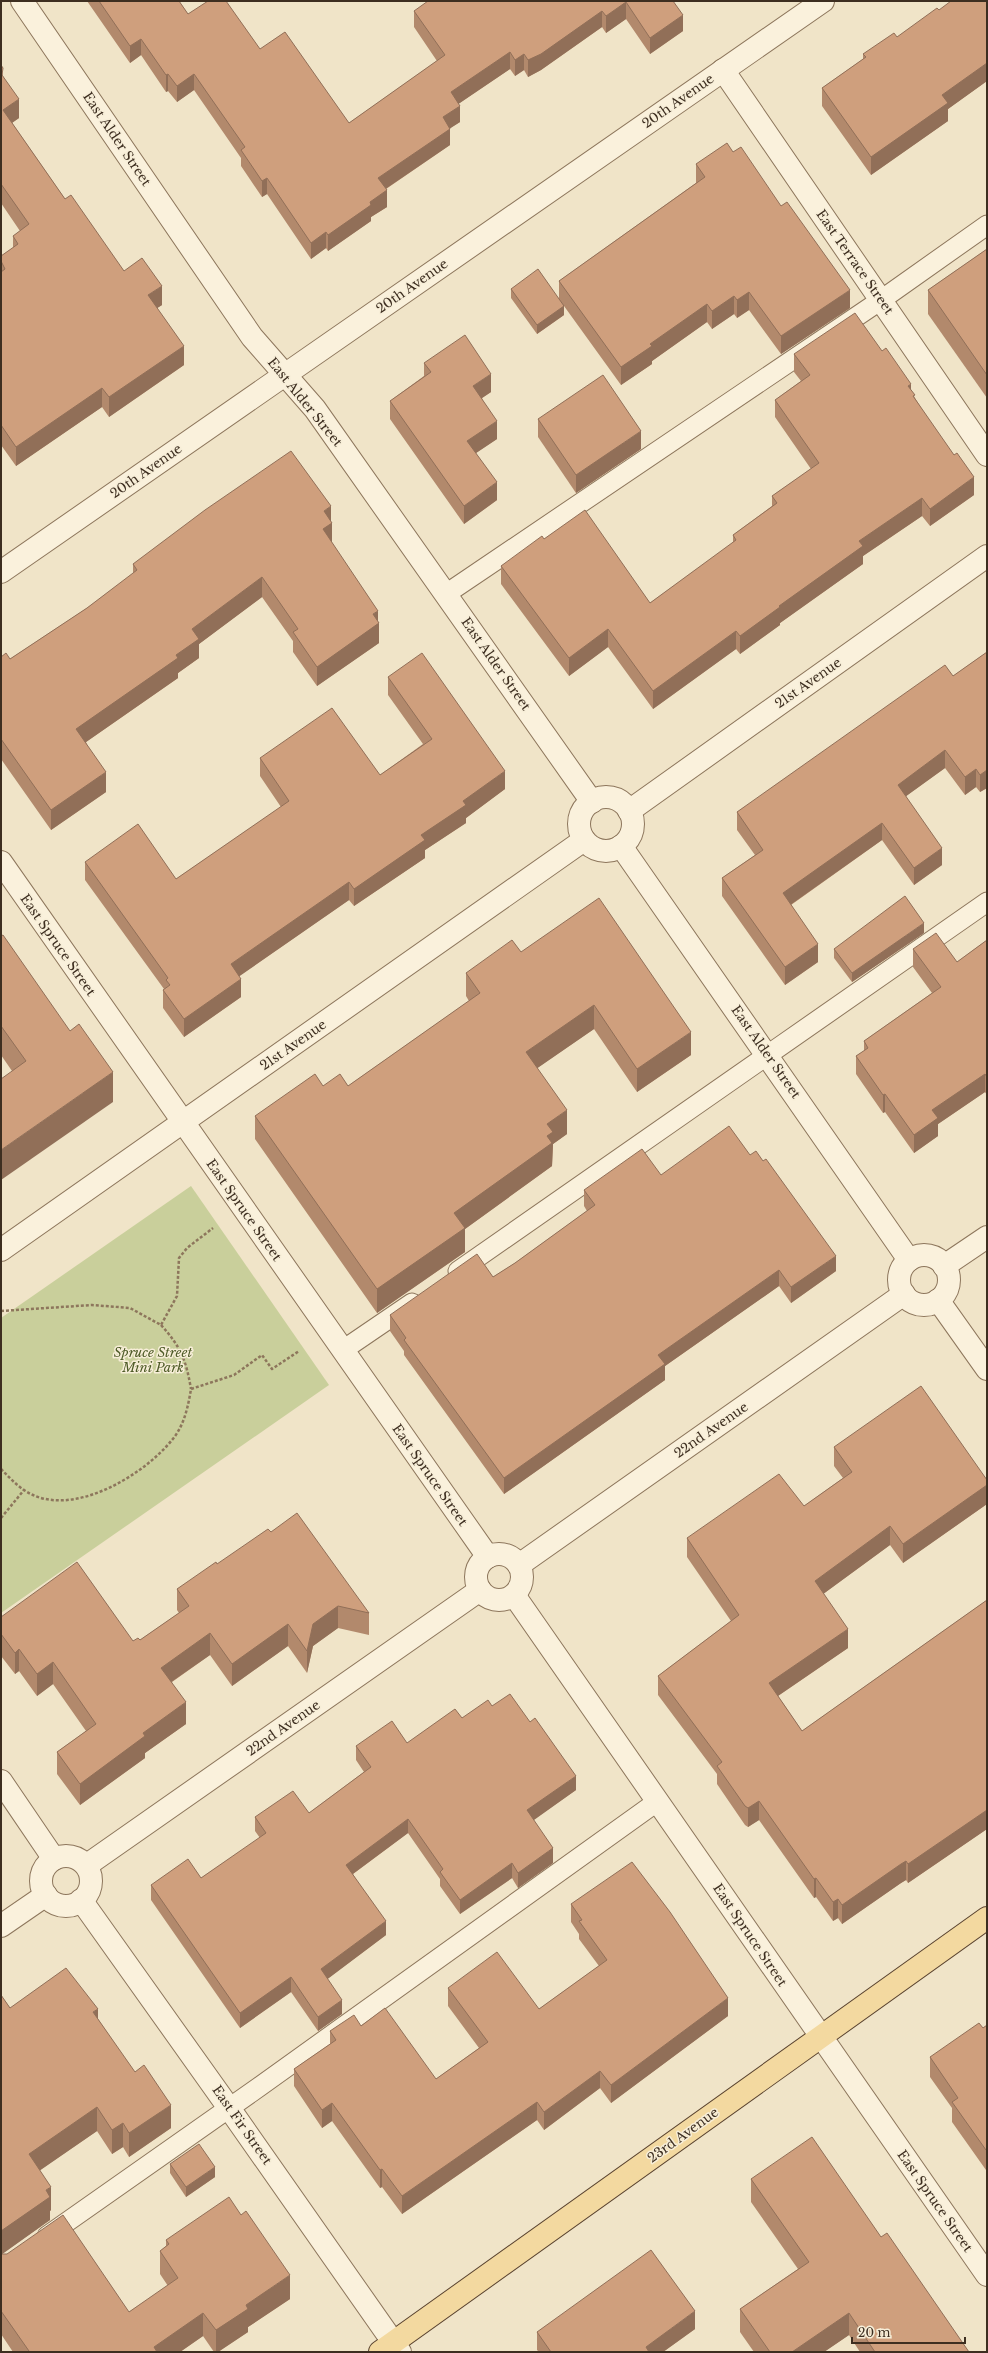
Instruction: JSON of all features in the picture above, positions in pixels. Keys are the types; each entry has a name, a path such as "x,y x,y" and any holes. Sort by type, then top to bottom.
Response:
{"main road":[{"name":"23rd Avenue","path":"391,2349 820,2036 987,1918"}],"street":[{"name":"East Alder Street","path":"22,1 252,337 315,409 592,802"},
{"name":"20th Avenue","path":"1,572 823,1"},
{"name":"East Terrace Street","path":"723,70 987,455"},
{"name":"21st Avenue","path":"629,811 987,556"},
{"path":"603,798 611,798 620,802 629,811 633,825 631,834 621,846 611,851 602,851 594,848 584,840 579,828 580,820 582,811 592,802 603,798"},
{"name":"21st Avenue","path":"1,1250 584,840"},
{"name":"East Alder Street","path":"621,846 769,1055 909,1260"},
{"name":"East Spruce Street","path":"1,862 182,1123 488,1557"},
{"path":"944,1266 987,1237"},
{"path":"921,1255 929,1256 937,1259 944,1266 948,1280 947,1289 938,1300 928,1305 920,1305 912,1302 904,1294 899,1283 899,1275 902,1268 909,1260 921,1255"},
{"name":"22nd Avenue","path":"518,1565 904,1294"},
{"path":"938,1300 987,1369"},
{"path":"504,1554 518,1565 522,1578 521,1586 514,1595 503,1600 495,1600 488,1598 480,1590 476,1580 476,1573 478,1566 488,1557 504,1554"},
{"name":"22nd Avenue","path":"87,1865 480,1590"},
{"name":"East Spruce Street","path":"514,1595 987,2275"},
{"path":"1,1781 54,1859"},
{"path":"64,1855 72,1856 87,1865 92,1882 90,1890 81,1900 69,1906 61,1905 53,1902 46,1895 41,1883 42,1875 45,1867 54,1859 64,1855"},
{"path":"1,1926 46,1895"},
{"name":"East Fir Street","path":"81,1900 229,2108 391,2349"}],"lane":[{"path":"446,594 881,300 987,225"},
{"path":"343,1350 987,902"},
{"path":"31,2247 229,2108 658,1801"}],"path":[{"path":"161,1325 177,1296 179,1258 187,1248 212,1228"},
{"path":"1,1310 77,1305 130,1308 161,1325 176,1342 186,1362 191,1389 186,1414 173,1440 151,1462 131,1477 98,1493 83,1498 55,1499 24,1490 1,1469"},
{"path":"191,1389 234,1375 262,1355 272,1369 299,1351"},
{"path":"1,1518 24,1490"}],"green space":[{"name":"Spruce Street Mini Park","path":"191,1186 329,1385 1,1613 1,1318"}],"building":[{"path":"99,1 179,1 188,14 208,1 226,1 260,49 285,32 349,123 445,55 414,11 428,1 673,1 683,15 650,38 626,2 606,16 602,11 541,54 528,60 524,54 515,60 510,52 451,92 460,106 443,117 450,129 378,178 387,190 370,202 371,205 328,235 326,232 311,243 267,178 262,181 241,150 245,147 194,74 177,86 168,74 166,75 141,39 130,46"},
{"path":"951,1 987,1 987,63 942,95 948,103 871,157 822,88 866,57 863,54 894,33 897,37 937,8 939,10"},
{"path":"1,65 3,68 2,75 19,99 3,110 65,199 71,195 124,271 142,258 162,286 148,295 184,346 109,397 102,388 16,447 1,425 1,272 5,269 1,261 1,256 18,244 13,236 29,224 1,184"},
{"path":"727,143 733,152 741,147 781,206 787,202 850,290 781,336 749,292 737,300 734,296 712,311 707,304 650,344 652,346 621,367 559,281 705,177 696,164"},
{"path":"987,249 987,375 928,290"},
{"path":"538,269 564,306 537,325 511,289"},
{"path":"855,313 882,351 886,348 911,384 908,386 915,395 913,396 954,455 957,453 974,477 930,509 922,498 859,541 863,546 740,636 736,631 653,691 608,629 569,658 501,566 542,536 544,539 585,510 650,603 736,540 733,535 777,503 772,496 819,463 775,400 810,375 794,354"},
{"path":"465,335 491,374 473,386 497,421 467,441 497,482 464,506 390,401 431,372 424,363"},
{"path":"603,375 641,431 576,475 538,419"},
{"path":"291,451 331,506 324,511 332,523 323,529 378,611 373,614 379,623 317,667 293,632 298,629 262,577 192,629 199,639 176,655 178,658 76,729 106,772 51,810 1,739 1,657 6,653 10,659 87,608 137,570 133,564 205,510"},
{"path":"987,652 987,770 980,775 976,769 965,777 945,750 898,785 942,848 914,868 882,823 783,893 818,944 785,967 722,878 763,850 737,812 945,665 953,676"},
{"path":"422,653 505,771 463,801 466,805 421,835 425,840 354,889 349,882 231,964 241,979 184,1019 163,990 170,985 166,980 168,978 85,862 138,824 176,879 289,801 260,758 332,708 380,775 432,739 388,677"},
{"path":"905,896 924,923 852,973 834,949"},
{"path":"599,898 691,1032 637,1069 594,1005 526,1052 567,1110 547,1124 553,1132 547,1136 552,1143 454,1213 465,1228 377,1289 255,1116 315,1074 323,1086 340,1074 348,1086 480,993 466,973 512,940 521,952"},
{"path":"936,933 957,962 987,940 987,1077 985,1074 932,1110 938,1118 914,1135 885,1094 883,1095 856,1056 868,1048 864,1041 941,987 913,949"},
{"path":"3,935 70,1031 79,1024 113,1072 1,1150 1,1079 26,1061 1,1026 1,936"},
{"path":"729,1126 750,1155 756,1151 763,1161 766,1159 836,1256 791,1287 779,1270 658,1355 665,1364 504,1478 404,1340 406,1338 390,1315 477,1254 493,1277 515,1263 595,1205 584,1190 642,1149 661,1175"},
{"path":"921,1386 987,1480 987,1485 903,1544 890,1526 815,1581 848,1629 769,1683 802,1731 987,1600 987,1810 908,1864 906,1861 901,1864 842,1905 838,1899 833,1902 816,1878 814,1879 759,1801 748,1808 745,1806 717,1766 722,1762 658,1676 739,1615 687,1538 779,1474 804,1506 852,1472 834,1447"},
{"path":"297,1513 369,1613 338,1606 313,1624 307,1651 288,1624 232,1664 210,1633 161,1668 186,1702 143,1733 145,1736 80,1784 57,1752 96,1724 53,1662 37,1674 19,1649 15,1653 1,1634 1,1617 77,1562 133,1641 138,1638 140,1640 189,1606 177,1589 268,1529 271,1532"},
{"path":"510,1694 530,1722 535,1718 576,1776 527,1810 553,1848 518,1873 512,1863 460,1900 440,1872 443,1869 408,1819 346,1865 386,1921 321,1969 342,2000 318,2017 291,1977 240,2013 151,1885 188,1859 201,1878 266,1833 255,1817 293,1791 309,1813 371,1767 356,1746 392,1721 407,1743 455,1709 462,1718 488,1700 492,1706"},
{"path":"632,1862 670,1912 728,1998 611,2085 600,2071 544,2112 537,2102 402,2196 382,2169 380,2170 332,2103 322,2110 294,2069 336,2040 330,2031 354,2015 361,2026 385,2008 436,2079 488,2042 448,1988 497,1952 539,2009 607,1960 579,1921 582,1920 571,1904"},
{"path":"66,1968 98,2009 93,2012 135,2072 144,2065 171,2105 129,2133 123,2123 112,2130 97,2107 29,2154 51,2187 46,2190 50,2197 1,2231 1,1995 10,2008"},
{"path":"979,2023 983,2028 987,2025 986,2150 952,2102 958,2098 930,2057"},
{"path":"812,2137 881,2237 887,2233 969,2352 875,2352 849,2313 792,2352 770,2352 740,2309 809,2262 751,2179"},
{"path":"199,2144 215,2167 186,2187 170,2164"},
{"path":"229,2197 241,2215 246,2211 290,2275 246,2305 248,2309 216,2330 203,2313 154,2347 157,2352 28,2352 29,2351 1,2311 1,2254 7,2254 63,2215 129,2312 178,2278 160,2251 169,2244 166,2240"},
{"path":"651,2250 695,2311 646,2347 649,2352 551,2352 537,2332"}]}
